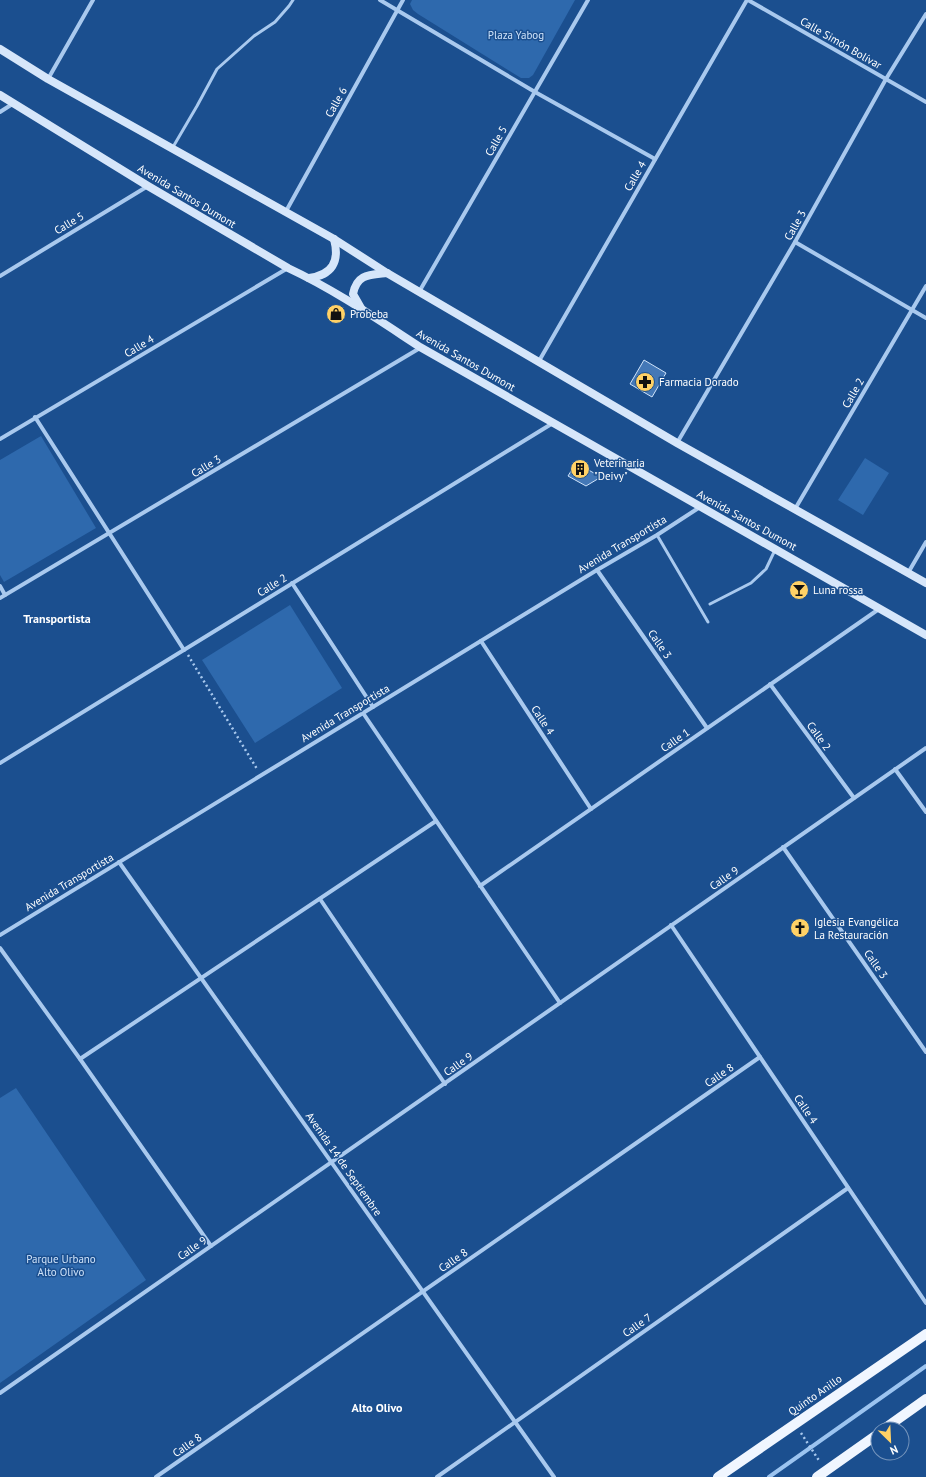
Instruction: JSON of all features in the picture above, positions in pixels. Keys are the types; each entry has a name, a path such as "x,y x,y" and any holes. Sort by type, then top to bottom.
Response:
{"main road":[{"path":"0,49 172,149 334,239 419,292 678,443 926,584"},
{"name":"Avenida Santos Dumont","path":"0,95 148,186 288,268 309,278 362,309 420,347 926,635"},
{"path":"309,278 320,277 329,271 336,261 337,250 334,239"},
{"path":"362,309 353,294 355,286 362,277 387,273"},
{"name":"Quinto Anillo","path":"718,1477 926,1334"},
{"path":"895,1421 926,1399"},
{"path":"817,1477 870,1440"}],"street":[{"path":"48,78 93,0"},
{"path":"380,0 534,92 655,159"},
{"name":"Calle 6","path":"285,212 403,0"},
{"name":"Calle 5","path":"419,292 588,0"},
{"name":"Calle Simón Bolívar","path":"747,0 926,102"},
{"name":"Calle 4","path":"539,361 747,0"},
{"name":"Calle 3","path":"678,443 795,242 886,79 926,14"},
{"path":"0,112 14,103"},
{"name":"Calle 5","path":"0,276 148,186"},
{"path":"795,242 926,318"},
{"name":"Calle 4","path":"0,439 288,268"},
{"name":"Calle 2","path":"795,509 926,286"},
{"name":"Calle 3","path":"0,598 420,347"},
{"path":"35,418 184,650"},
{"name":"Calle 2","path":"0,763 554,423"},
{"name":"Avenida Transportista","path":"0,935 597,570 657,535 700,507"},
{"path":"908,573 926,542"},
{"name":"Calle 3","path":"597,570 707,728"},
{"path":"292,583 373,707"},
{"path":"0,586 5,595"},
{"name":"Calle 1","path":"480,886 879,609"},
{"name":"Calle 4","path":"481,641 591,809"},
{"name":"Calle 2","path":"770,684 854,798"},
{"path":"363,713 560,1003"},
{"name":"Calle 9","path":"0,1393 926,748"},
{"path":"895,769 926,812"},
{"path":"80,1059 436,821"},
{"name":"Calle 3","path":"783,847 926,1052"},
{"name":"Avenida 14 de Septiembre","path":"119,862 554,1477"},
{"path":"320,899 445,1084"},
{"name":"Calle 4","path":"672,925 926,1303"},
{"path":"0,948 211,1246"},
{"name":"Calle 8","path":"156,1477 760,1057"},
{"name":"Calle 7","path":"437,1477 848,1188"}],"lane":[{"path":"172,149 217,69 254,36 275,22 293,0"},
{"path":"657,535 708,622"},
{"path":"710,604 751,583 766,569 776,549"}],"path":[{"path":"184,650 261,776"},
{"path":"804,1436 819,1460"}],"green space":[{"name":"Plaza Yabog","path":"412,0 575,0 533,75 529,78 521,78 418,14 413,10 410,4"},
{"path":"41,436 96,528 4,582 0,575 0,460"},
{"path":"865,458 889,473 863,515 838,500"},
{"path":"290,605 342,688 255,743 202,660"},
{"name":"Parque Urbano Alto Olivo","path":"16,1088 146,1280 0,1383 0,1098"}],"building":[{"path":"644,360 666,373 652,397 630,384"},
{"name":"Veterinaria \"Deivy\"","path":"576,463 601,477 586,486 568,476"}],"waterway":[{"path":"769,1477 926,1366"}],"place":[{"name":"Probeba","path":"336,314"},
{"name":"Farmacia Dorado","path":"645,382"},
{"name":"Veterinaria \"Deivy\"","path":"580,469"},
{"name":"Luna rossa","path":"799,590"},
{"name":"Iglesia Evangélica La Restauración","path":"800,928"}],"district":[{"name":"Transportista","path":"57,619"},
{"name":"Alto Olivo","path":"377,1408"}]}
